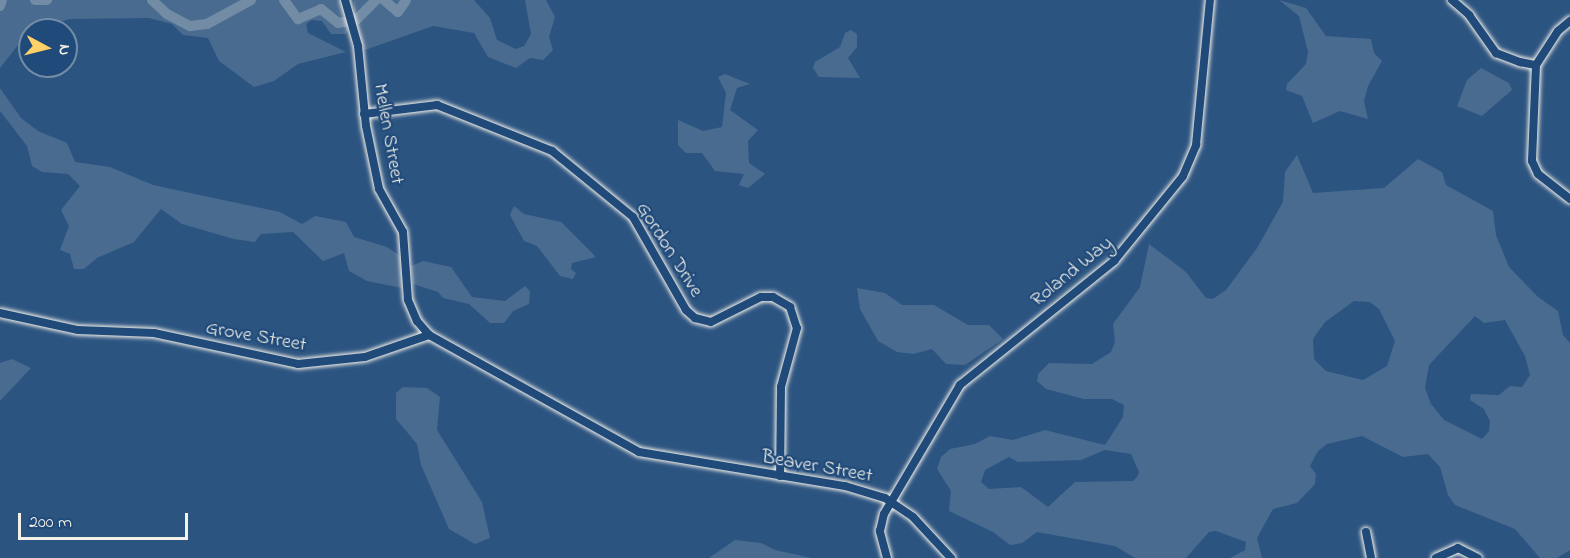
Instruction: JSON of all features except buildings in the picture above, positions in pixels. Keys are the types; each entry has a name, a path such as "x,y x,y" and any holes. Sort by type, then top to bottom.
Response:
{"street":[{"name":"Mellen Street","path":"345,0 352,21 364,114 379,189 403,232 408,300 417,321 429,335"},
{"name":"Roland Way","path":"887,558 880,531 891,501 960,385 1114,261 1183,176 1196,145 1210,0"},
{"path":"1452,0 1469,15 1496,53 1536,65"},
{"path":"1570,21 1558,31 1536,65 1532,161 1538,174 1570,199"},
{"name":"Gordon Drive","path":"364,114 437,105 552,151 633,217 687,310 695,318 711,322 760,297 773,297 790,307 797,328 781,387 780,476"},
{"name":"Grove Street","path":"0,313 78,330 154,333 298,364 365,357 429,335"},
{"name":"Beaver Street","path":"429,335 626,446 654,457 845,486 891,501 913,517 951,558"},
{"path":"1366,532 1371,558"},
{"path":"1436,558 1458,548 1478,558"}],"shaded area":[{"path":"0,0 342,0 350,27 346,34 331,34 322,21 312,20 306,24 308,33 346,52 298,64 274,81 254,87 219,61 208,38 183,35 172,24 149,18 18,18 18,45 0,68"},
{"path":"354,0 474,0 490,18 497,40 516,49 524,46 531,34 525,0 546,0 555,17 549,37 553,50 543,60 530,58 516,68 488,57 474,33 433,26 365,50 354,26"},
{"path":"1279,0 1306,8 1326,36 1371,39 1374,53 1382,61 1368,86 1364,101 1368,119 1340,111 1313,123 1302,96 1286,90 1287,84 1306,64 1308,52 1299,16"},
{"path":"851,30 857,34 857,47 848,58 860,78 819,77 813,68 815,62 840,47 845,33"},
{"path":"1481,68 1509,83 1512,90 1482,116 1457,106 1467,80"},
{"path":"725,74 750,84 737,88 730,110 758,130 748,141 749,163 765,174 748,188 739,185 744,174 715,171 702,153 686,153 678,145 678,120 703,131 722,127 726,93 718,77"},
{"path":"0,88 21,118 38,131 67,143 75,162 110,167 153,185 280,212 302,224 315,216 346,222 354,237 387,247 402,257 402,288 367,281 349,271 344,253 323,261 293,232 261,234 255,242 234,239 182,224 161,209 134,242 97,258 84,269 74,269 70,254 60,250 69,226 61,210 80,186 68,174 42,172 32,166 27,146 0,111"},
{"path":"1297,155 1313,193 1384,188 1418,159 1442,172 1446,185 1493,211 1496,235 1509,267 1538,297 1558,311 1563,335 1570,343 1570,550 1557,558 1540,558 1515,529 1455,505 1448,495 1440,467 1428,454 1403,457 1362,436 1327,444 1318,451 1310,466 1316,474 1315,484 1297,503 1273,509 1257,538 1262,558 1230,558 1245,550 1246,542 1216,531 1209,532 1186,558 1135,558 1115,546 1037,532 1022,543 1010,545 993,532 949,511 951,491 937,469 941,457 950,449 975,444 990,436 1013,440 1045,430 1105,445 1123,417 1124,405 1112,399 1084,399 1046,389 1037,381 1038,374 1049,363 1092,364 1111,352 1115,342 1113,324 1140,287 1149,244 1186,272 1206,298 1213,299 1226,290 1257,248 1283,202 1285,172","holes":["1354,301 1370,302 1379,309 1395,341 1387,366 1363,380 1326,371 1314,359 1313,339 1325,322","1475,316 1484,323 1505,320 1525,356 1530,375 1522,387 1510,386 1499,395 1471,394 1470,400 1484,409 1490,421 1489,431 1482,439 1444,420 1431,404 1425,388 1429,365","1105,450 1131,454 1139,472 1133,481 1075,482 1048,507 1021,487 989,489 981,482 985,470 1009,457 1018,462 1081,460"]},
{"path":"514,206 524,214 561,222 596,257 572,263 571,269 576,273 573,279 560,276 537,246 524,241 510,215"},
{"path":"423,261 451,267 472,297 505,301 525,286 530,291 529,304 513,311 504,323 490,323 469,304 443,298 438,292 413,284 411,266"},
{"path":"857,288 885,293 902,305 934,305 968,325 989,325 1003,339 965,365 946,364 932,349 913,354 897,352 878,341 860,309"},
{"path":"12,359 31,368 0,401 0,363"},
{"path":"403,387 427,388 440,397 437,430 482,502 490,538 475,544 449,529 421,465 417,444 396,419 396,393"},
{"path":"735,540 761,543 775,550 812,558 709,558"}],"waterway":[{"path":"0,6 2,0"},
{"path":"35,0 47,0"},
{"path":"152,0 167,14 190,26 207,24 251,0"},
{"path":"284,0 298,19 321,9 338,23 356,20 376,0"},
{"path":"384,0 398,12 406,0"}]}
